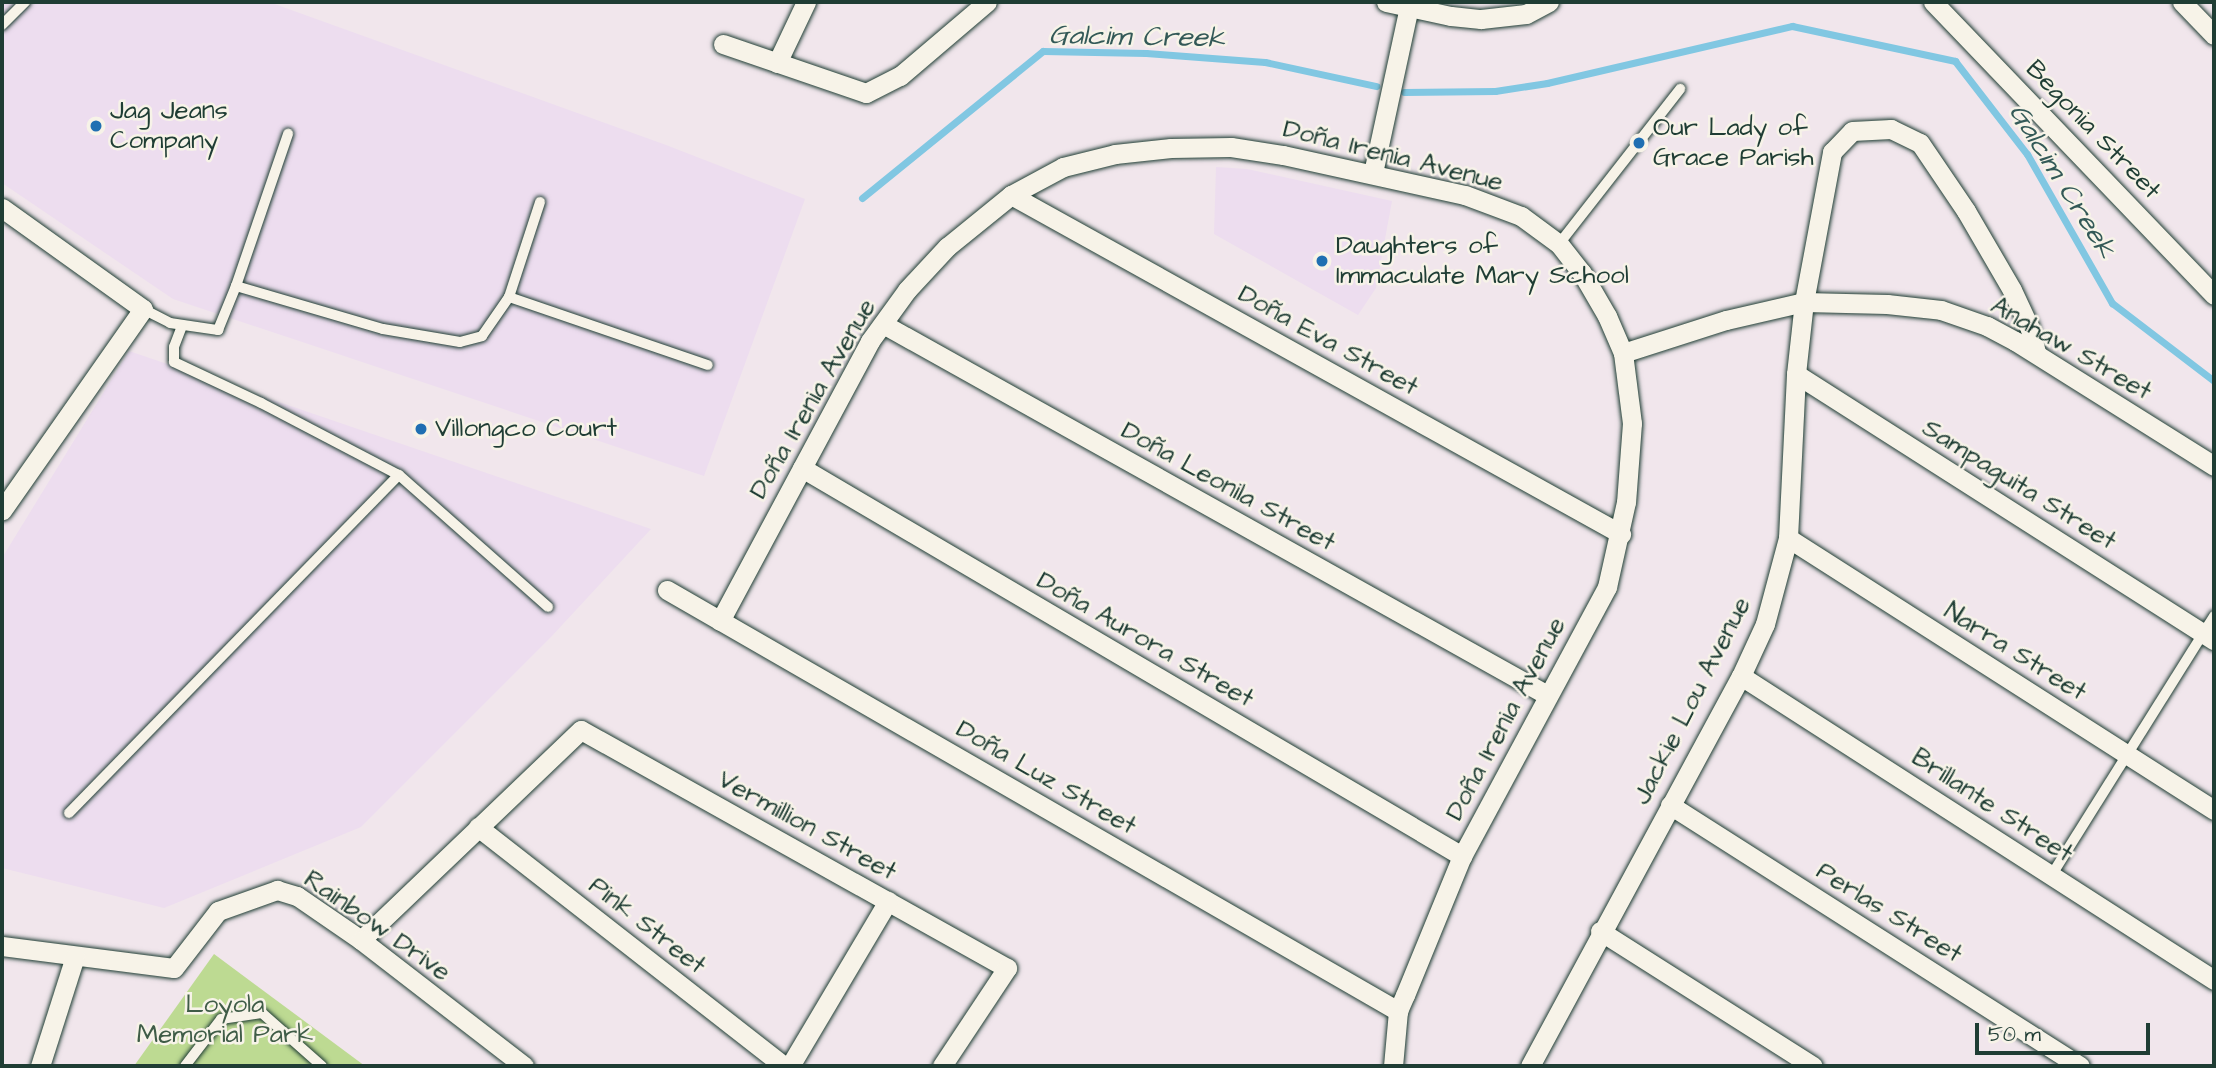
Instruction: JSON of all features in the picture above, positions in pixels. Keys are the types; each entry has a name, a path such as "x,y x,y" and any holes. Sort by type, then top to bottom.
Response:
{"street":[{"path":"777,63 806,2"},
{"path":"723,44 866,93 900,76 987,2"},
{"path":"1386,2 1410,4 1451,16 1506,18 1526,14 1549,2"},
{"name":"Begonia Street","path":"1933,2 2214,295"},
{"path":"2182,2 2214,35"},
{"path":"1373,173 1410,4"},
{"name":"Jackie Lou Avenue","path":"1530,1066 1600,931 1741,676 1765,624 1788,538 1796,374 1804,302 1832,152 1852,131 1891,129 1920,143 1966,211 2012,290 2029,326 2036,353"},
{"name":"Doña Irenia Avenue","path":"720,621 870,341 907,290 947,247 1011,195 1063,167 1115,154 1171,148 1231,147 1373,173 1465,195 1521,216 1559,244 1582,273 1607,316 1623,353 1632,423 1631,457 1620,534 1607,587 1462,856 1398,1011 1393,1066"},
{"name":"Doña Eva Street","path":"1011,195 1620,534"},
{"path":"2,208 143,309 2,510"},
{"name":"Anahaw Street","path":"1623,353 1726,320 1804,302 1887,303 1941,310 1987,326 2036,353 2214,466"},
{"name":"Doña Leonila Street","path":"883,324 1547,695"},
{"name":"Sampaguita Street","path":"1796,374 2209,637"},
{"name":"Doña Aurora Street","path":"802,468 1462,856"},
{"name":"Narra Street","path":"1788,538 2214,810"},
{"name":"Doña Luz Street","path":"667,590 1398,1011"},
{"name":"Brillante Street","path":"1741,676 2214,980"},
{"name":"Vermillion Street","path":"478,827 581,730 1007,968 942,1066"},
{"name":"Perlas Street","path":"1670,805 2080,1066"},
{"path":"361,940 478,827"},
{"name":"Pink Street","path":"478,827 784,1066"},
{"name":"Rainbow Drive","path":"2,946 174,968 218,911 277,890 297,896 361,940 524,1066"},
{"path":"790,1066 888,901"},
{"path":"1600,931 1813,1066"},
{"path":"40,1066 75,956"}],"lane":[{"path":"2,25 25,2"},
{"path":"1559,244 1680,89"},
{"path":"143,309 182,326 218,330 236,286 288,134"},
{"path":"236,286 383,329 460,342 482,336 509,297 540,202"},
{"path":"509,297 708,365"},
{"path":"182,326 174,347 174,362 261,403 399,475 548,607"},
{"path":"69,813 399,475"},
{"path":"2051,876 2127,754 2209,637 2214,616"},
{"path":"185,1066 221,1019 262,1013 321,1066"}],"shaded area":[{"path":"2,2 269,2 666,145 805,199 704,476 173,299 2,183"},
{"name":"Daughters of Immaculate Mary School","path":"1216,167 1247,169 1392,201 1376,288 1358,315 1214,234"},
{"path":"129,351 651,529 551,637 361,827 164,908 2,868 2,558"}],"green space":[{"name":"Loyola Memorial Park","path":"214,954 365,1066 134,1066"}],"waterway":[{"name":"Galcim Creek","path":"1404,92 1495,91 1547,83 1792,26 1955,61 2027,154 2112,303 2214,381"},
{"name":"Galcim Creek","path":"862,198 1043,51 1146,53 1265,62 1376,86"}],"place":[{"name":"Jag Jeans Company","path":"96,126"},
{"name":"Our Lady of Grace Parish","path":"1639,143"},
{"name":"Daughters of Immaculate Mary School","path":"1322,261"},
{"name":"Villongco Court","path":"421,429"}]}
